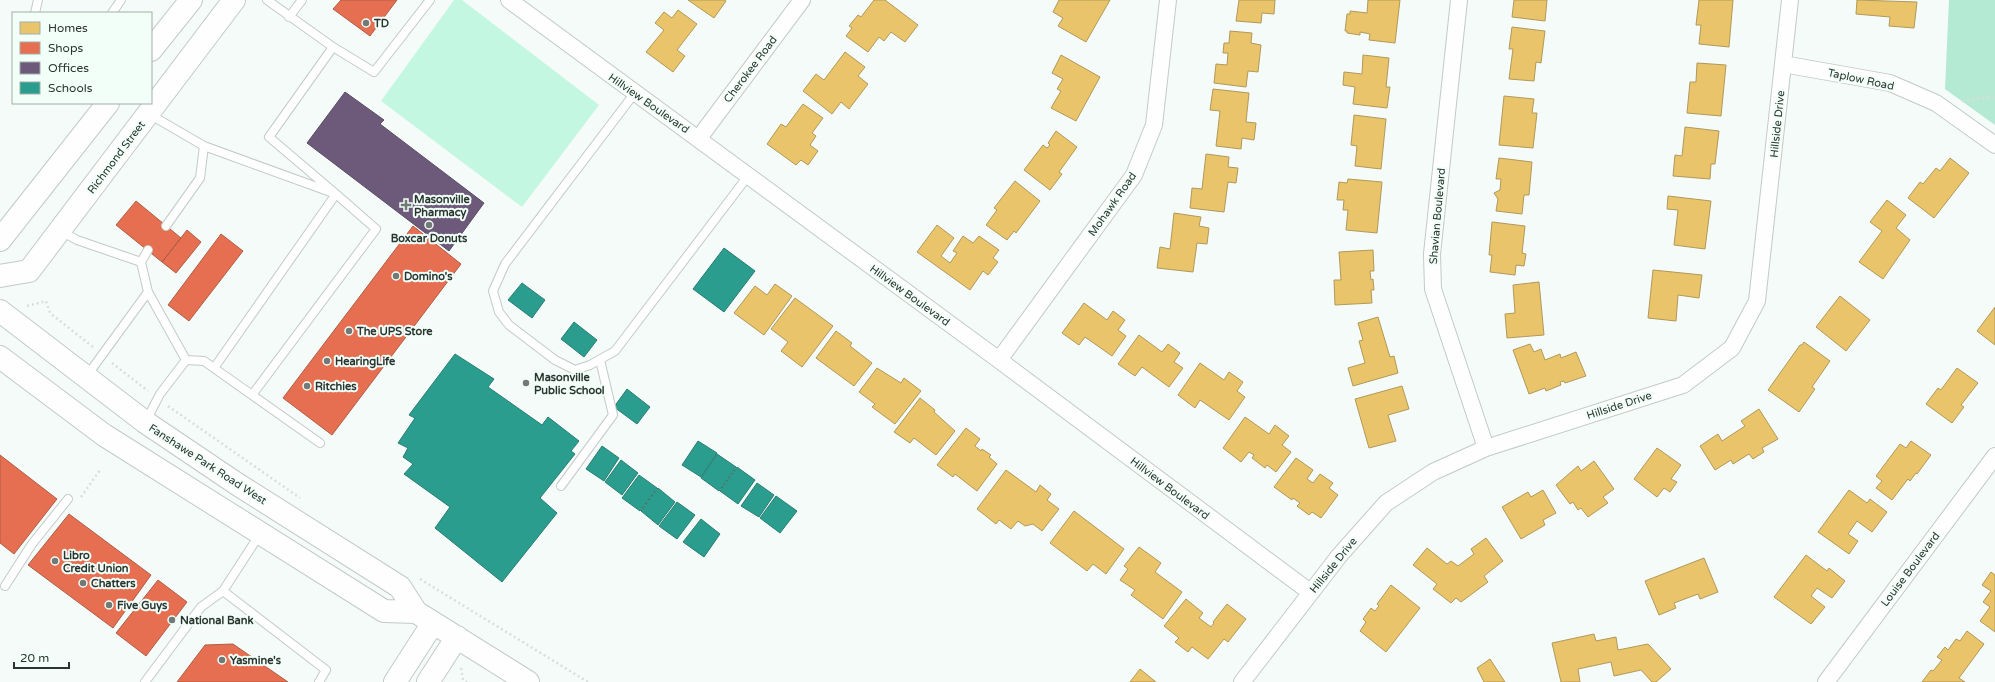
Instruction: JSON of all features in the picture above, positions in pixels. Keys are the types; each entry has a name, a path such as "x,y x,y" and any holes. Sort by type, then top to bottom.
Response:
{"main road":[{"path":"152,49 191,0"},
{"name":"Richmond Street","path":"0,276 29,271 234,0"},
{"path":"0,240 107,104"},
{"name":"Fanshawe Park Road West","path":"0,310 145,422 237,484 400,587 424,618 528,682"},
{"path":"0,357 104,435 384,611 424,618 395,682"},
{"path":"428,682 457,638"}],"street":[{"name":"Hillview Boulevard","path":"509,0 634,94 699,138 748,176 999,360 1310,592"},
{"name":"Cherokee Road","path":"699,138 802,0"},
{"name":"Mohawk Road","path":"999,360 1134,175 1154,125 1168,0"},
{"name":"Shavian Boulevard","path":"1459,0 1432,254 1433,289 1486,448"},
{"name":"Hillside Drive","path":"1242,682 1310,592 1339,556 1386,503 1432,472 1486,448 1683,385 1732,348 1757,302 1790,0"},
{"name":"Taplow Road","path":"1783,64 1890,83 1936,103 1995,145"},
{"name":"Louise Boulevard","path":"1826,682 1995,456"}],"lane":[{"path":"35,12 38,0"},
{"path":"113,12 121,0"},
{"path":"267,0 333,47 374,72 430,0"},
{"path":"289,17 302,0"},
{"path":"252,395 376,229 269,137 333,47"},
{"path":"634,94 504,264 493,291 499,312 509,325 555,360 575,370 590,365 615,351 748,176"},
{"path":"148,114 204,146 336,194"},
{"path":"166,226 200,178 204,146"},
{"path":"214,368 336,194"},
{"path":"60,230 78,240 142,262"},
{"path":"148,250 142,262 148,292 186,360"},
{"path":"86,377 148,292"},
{"path":"186,360 204,361 320,443"},
{"path":"145,422 158,398 186,360"},
{"path":"561,486 613,415 600,360"},
{"path":"5,586 32,544 68,498"},
{"path":"145,682 201,608 223,591 261,533"},
{"path":"223,591 326,670 319,682"}],"path":[{"path":"1936,103 1995,96"},
{"path":"25,307 46,301 50,313 102,355 158,398 301,499"},
{"path":"79,499 100,470"},
{"path":"413,575 588,682"}],"green space":[{"path":"454,0 462,0 599,105 522,207 381,101"},
{"path":"1949,0 1995,0 1995,125 1945,89"}],"building: Homes":[{"path":"688,0 724,0 726,1 714,18"},
{"path":"874,0 885,0 918,25 905,42 891,32 884,41 879,37 868,52 846,36 852,28 849,26 858,15 861,17"},
{"path":"1059,0 1110,0 1086,42 1058,26 1063,18 1053,12"},
{"path":"1239,0 1275,0 1274,14 1262,13 1261,23 1236,21"},
{"path":"1368,0 1400,0 1395,43 1369,40 1370,34 1360,32 1360,35 1347,33 1347,31 1345,31 1347,14 1350,14 1350,11 1367,13"},
{"path":"1514,0 1547,0 1545,21 1512,17"},
{"path":"1699,0 1733,0 1729,47 1699,44 1701,25 1696,25"},
{"path":"1857,0 1917,2 1914,28 1889,26 1890,17 1856,14"},
{"path":"678,10 697,24 677,50 685,56 673,72 646,52 664,30 655,23 664,12 672,18"},
{"path":"1512,27 1545,31 1541,63 1536,62 1534,81 1509,79 1513,49 1509,49"},
{"path":"1230,31 1252,33 1251,43 1261,45 1258,72 1248,71 1246,87 1214,83 1216,64 1227,65 1228,53 1223,53 1224,43 1229,43"},
{"path":"845,52 865,67 858,76 868,84 849,109 841,102 832,114 803,91 816,74 824,80"},
{"path":"1061,55 1100,77 1076,121 1051,108 1061,91 1057,89 1063,79 1052,73"},
{"path":"1363,55 1389,58 1386,87 1390,87 1387,108 1353,104 1355,87 1343,85 1344,72 1362,74"},
{"path":"1697,63 1726,65 1721,116 1687,113 1690,82 1696,82"},
{"path":"1213,89 1249,93 1246,122 1256,123 1254,140 1242,138 1241,149 1216,146 1220,111 1210,110"},
{"path":"1504,96 1534,99 1532,113 1537,113 1533,148 1499,145"},
{"path":"803,104 823,118 812,133 816,136 810,145 818,151 808,165 801,160 796,165 767,144 781,124 786,127"},
{"path":"1354,115 1386,119 1381,169 1355,166 1357,146 1351,145"},
{"path":"1685,127 1719,131 1715,164 1711,164 1710,179 1673,176 1675,155 1682,156"},
{"path":"1056,131 1077,147 1059,172 1062,174 1050,190 1024,170 1043,145 1047,148 1050,145 1048,143"},
{"path":"1206,154 1229,157 1228,167 1238,168 1236,183 1228,182 1224,212 1190,208 1192,188 1202,189"},
{"path":"1499,158 1532,162 1529,195 1524,195 1522,214 1496,211 1498,199 1494,193 1500,190 1501,179 1496,179"},
{"path":"1950,158 1969,173 1934,218 1908,198 1920,182 1923,184 1936,168 1940,171"},
{"path":"1348,179 1382,182 1377,233 1346,230 1348,210 1343,210 1344,200 1337,200 1339,182 1347,183"},
{"path":"1015,181 1040,201 1016,233 1014,231 1007,240 986,225 997,210 994,208"},
{"path":"1668,196 1711,201 1705,249 1674,245 1678,210 1667,209"},
{"path":"1887,200 1906,215 1896,228 1910,240 1883,279 1859,262 1882,231 1870,222"},
{"path":"1174,213 1201,217 1199,226 1209,228 1207,244 1197,243 1193,272 1157,268 1160,247 1170,249"},
{"path":"1492,222 1525,226 1522,253 1526,254 1524,266 1516,265 1515,275 1490,272 1492,255 1489,255"},
{"path":"937,225 954,238 941,256 950,263 957,253 953,251 963,236 973,243 979,236 999,250 993,258 998,262 988,275 983,271 970,290 917,252"},
{"path":"1373,250 1374,271 1370,271 1371,280 1373,279 1374,290 1371,290 1372,303 1335,305 1334,280 1341,280 1339,252"},
{"path":"1653,270 1702,275 1699,298 1678,295 1676,321 1648,318"},
{"path":"1539,282 1544,335 1507,338 1505,314 1515,313 1513,285"},
{"path":"775,284 792,296 764,335 734,313 755,286 767,295"},
{"path":"1840,296 1870,320 1846,351 1816,327"},
{"path":"795,298 833,326 802,367 781,351 788,342 771,329"},
{"path":"1084,303 1107,320 1113,311 1125,320 1118,330 1126,336 1112,356 1085,337 1079,345 1062,333"},
{"path":"1995,307 1995,345 1977,331"},
{"path":"1378,317 1390,357 1394,356 1398,373 1353,386 1348,368 1365,363 1359,341 1363,340 1358,323"},
{"path":"836,331 852,343 850,346 872,363 854,386 816,358"},
{"path":"1139,335 1162,352 1168,344 1180,353 1174,362 1183,368 1169,387 1142,367 1135,376 1118,364"},
{"path":"1804,342 1830,361 1812,387 1815,389 1799,412 1768,390 1800,345"},
{"path":"1530,344 1534,352 1541,349 1545,360 1560,354 1561,358 1576,352 1586,376 1565,383 1564,381 1560,382 1561,385 1546,391 1545,388 1529,394 1513,350"},
{"path":"1200,363 1224,380 1229,372 1243,382 1237,391 1245,397 1229,420 1200,400 1195,408 1178,395"},
{"path":"877,368 901,383 904,378 921,391 895,424 872,407 875,404 859,392"},
{"path":"1957,368 1978,383 1961,405 1964,407 1952,423 1926,404 1938,388 1941,390"},
{"path":"1402,386 1409,409 1388,415 1396,441 1369,448 1355,399"},
{"path":"920,398 935,410 934,412 955,431 936,455 914,438 910,443 894,432"},
{"path":"1759,409 1778,439 1762,448 1764,452 1753,459 1749,454 1733,464 1731,460 1715,470 1700,446 1718,434 1722,441 1745,426 1741,421"},
{"path":"1245,417 1269,434 1275,425 1289,436 1282,445 1291,452 1276,472 1267,465 1265,468 1252,458 1254,455 1249,452 1241,462 1223,448"},
{"path":"966,428 980,439 975,446 981,451 982,449 991,455 989,457 997,464 977,491 955,474 953,477 937,465"},
{"path":"1911,441 1931,455 1917,474 1916,473 1910,481 1908,479 1892,500 1876,488 1882,481 1876,476 1900,444 1906,448"},
{"path":"1657,448 1681,465 1671,479 1677,482 1670,492 1664,488 1657,497 1634,479"},
{"path":"1296,458 1313,470 1307,479 1313,483 1320,474 1333,483 1329,488 1338,495 1321,518 1312,512 1309,515 1297,506 1300,503 1293,498 1292,500 1274,487"},
{"path":"1594,461 1614,489 1603,497 1608,503 1588,517 1581,508 1578,510 1573,502 1570,504 1556,485 1578,466 1581,471"},
{"path":"1006,470 1036,492 1040,485 1051,494 1047,500 1059,509 1042,531 1033,524 1025,526 1018,521 1011,529 999,520 996,524 977,509"},
{"path":"1543,490 1556,513 1543,520 1545,525 1521,539 1502,507 1528,492 1531,497"},
{"path":"1849,490 1867,503 1870,499 1887,512 1872,532 1857,521 1848,534 1858,541 1849,554 1818,532"},
{"path":"1074,511 1124,549 1106,574 1093,564 1087,571 1050,543"},
{"path":"1486,538 1503,561 1484,576 1488,582 1461,602 1456,598 1451,603 1433,589 1437,584 1413,565 1427,548 1447,564 1451,561 1458,566 1474,554 1471,549"},
{"path":"1139,547 1161,563 1155,572 1182,592 1163,619 1131,595 1135,590 1120,580 1128,569 1124,566"},
{"path":"1806,555 1827,571 1829,568 1845,581 1832,598 1817,588 1811,596 1825,607 1811,624 1774,597"},
{"path":"1704,558 1718,592 1700,599 1698,594 1674,603 1676,608 1659,615 1645,581"},
{"path":"1991,572 1995,575 1995,632 1980,621 1990,607 1983,602 1991,591 1982,585"},
{"path":"1391,585 1420,608 1386,652 1360,631 1366,622 1363,619 1371,608 1375,611 1379,606 1377,604"},
{"path":"1186,599 1203,613 1199,618 1211,627 1214,623 1213,622 1227,604 1246,619 1228,642 1224,639 1208,659 1192,647 1188,652 1175,642 1179,638 1164,626"},
{"path":"1967,631 1984,644 1959,678 1965,682 1922,682 1931,670 1933,671 1942,660 1937,657 1945,647 1948,650 1956,639 1960,641"},
{"path":"1594,634 1596,641 1616,637 1618,650 1648,644 1671,669 1656,682 1652,682 1641,670 1614,676 1611,662 1578,669 1580,682 1561,682 1552,643"},
{"path":"1490,659 1505,682 1484,682 1477,668"},
{"path":"1140,669 1156,682 1130,682"}],"building: Shops":[{"name":"TD","path":"341,0 397,0 370,36 333,9"},
{"path":"136,201 181,238 162,262 116,225"},
{"path":"413,226 461,264 332,435 283,398"},
{"path":"187,230 201,242 176,273 162,262"},
{"path":"221,234 243,251 189,321 168,305"},
{"path":"0,455 57,499 14,554 0,543"},
{"path":"69,514 151,575 113,628 28,565"},
{"path":"158,580 187,602 146,656 116,633"},
{"path":"233,644 288,682 177,682 205,645"}],"building: Offices":[{"path":"345,92 384,120 380,124 484,203 449,251 307,143"}],"building: Schools":[{"path":"724,248 755,271 724,312 693,289"},
{"path":"522,283 545,300 532,318 508,300"},
{"path":"574,322 597,340 584,357 561,339"},
{"path":"455,354 494,379 488,387 542,425 548,417 579,441 571,451 575,454 540,498 557,513 502,582 435,528 450,507 404,474 413,464 403,457 408,448 398,443 415,418 409,415"},
{"path":"627,389 650,407 637,424 614,407"},
{"path":"698,441 717,453 701,477 682,465"},
{"path":"602,446 619,458 604,481 586,469"},
{"path":"717,454 736,467 719,491 701,478"},
{"path":"621,460 638,473 622,495 605,482"},
{"path":"737,467 755,480 738,504 720,491"},
{"path":"639,475 657,488 640,511 622,498"},
{"path":"757,483 774,495 759,517 741,506"},
{"path":"658,488 675,502 658,525 641,511"},
{"path":"776,496 797,511 780,533 760,518"},
{"path":"677,502 695,515 677,539 659,526"},
{"path":"701,519 720,534 704,557 683,542"}],"place":[{"name":"TD","path":"366,23"},
{"name":"Masonville Pharmacy","path":"406,205"},
{"name":"Boxcar Donuts","path":"429,225"},
{"name":"Domino's","path":"396,276"},
{"name":"The UPS Store","path":"349,331"},
{"name":"HearingLife","path":"327,361"},
{"name":"Masonville Public School","path":"526,383"},
{"name":"Ritchies","path":"307,386"},
{"name":"Libro Credit Union","path":"55,561"},
{"name":"Chatters","path":"83,583"},
{"name":"Five Guys","path":"109,605"},
{"name":"National Bank","path":"172,620"},
{"name":"Yasmine's","path":"222,660"}]}
